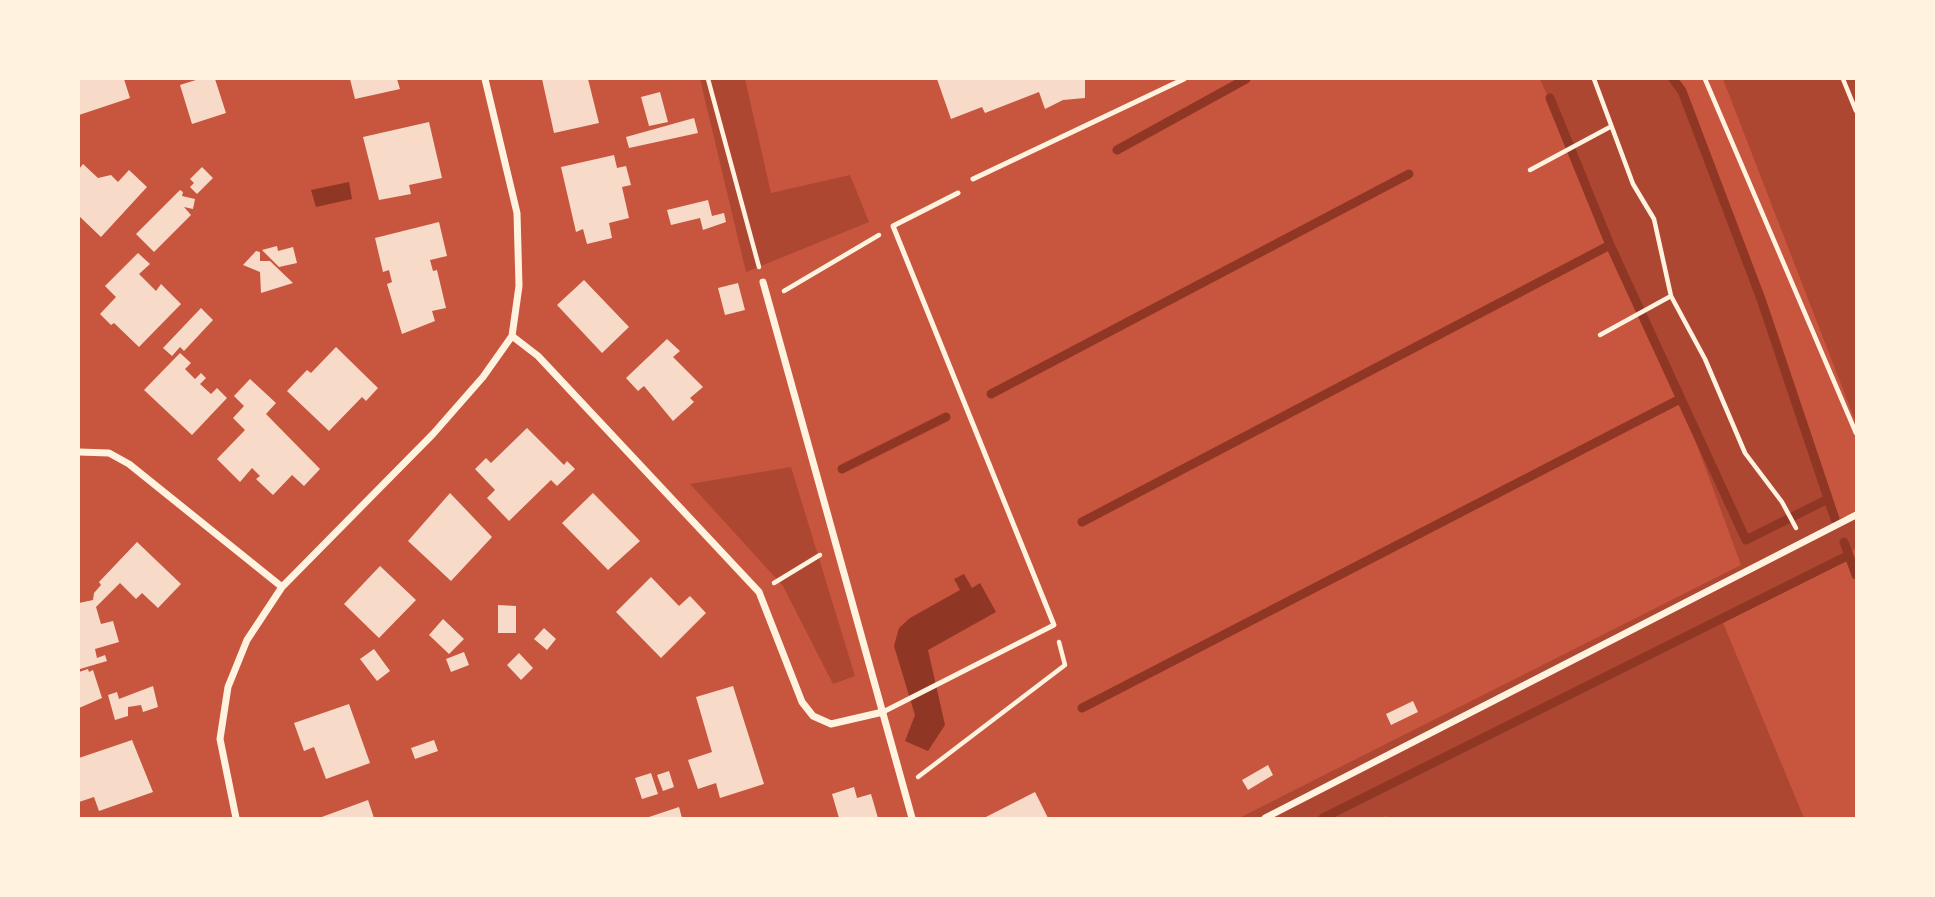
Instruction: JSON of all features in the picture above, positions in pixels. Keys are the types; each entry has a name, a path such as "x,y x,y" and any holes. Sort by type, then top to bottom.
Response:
{"street":[{"path":"236,818 220,739 228,687 247,640 282,587 433,434 483,377 512,336 519,286 517,213 485,79"},
{"path":"762,282 912,818"},
{"path":"512,336 538,356 759,592 802,702 813,716 831,724 883,712"},
{"path":"79,452 109,453 129,464 282,587"},
{"path":"1265,818 1856,515"}],"lane":[{"path":"972,179 1184,79"},
{"path":"883,712 1054,625 893,226 958,193"}],"path":[{"path":"708,79 762,282"},
{"path":"1594,79 1633,184 1654,219 1671,296 1704,359 1745,453 1782,502 1799,535"},
{"path":"1705,79 1856,433"},
{"path":"1843,79 1856,111"},
{"path":"1530,170 1610,127"},
{"path":"768,300 893,226"},
{"path":"1600,335 1671,296"},
{"path":"759,592 836,546"},
{"path":"904,788 1065,665 1054,625"}],"shaded area":[{"path":"700,79 745,79 771,193 850,175 869,222 746,272"},
{"path":"1540,79 1673,79 1682,91 1761,299 1835,519 1856,515 1856,547 1849,555 1721,618 1804,818 1239,818 1741,565 1680,399"},
{"path":"1723,79 1856,79 1856,423"},
{"path":"349,182 352,199 316,207 311,190"},
{"path":"791,467 855,676 833,684 783,586 690,484"},
{"path":"964,574 972,588 980,583 996,612 928,650 945,725 928,751 905,741 915,715 894,646 899,628 910,618 960,590 954,579"}],"building":[{"path":"79,79 124,79 130,98 79,115"},
{"path":"199,79 215,79 226,113 192,124 180,85"},
{"path":"350,79 397,79 400,89 355,99"},
{"path":"542,79 588,79 599,123 554,133"},
{"path":"937,79 1085,79 1085,98 1063,100 1045,109 1039,92 985,113 982,107 951,119"},
{"path":"660,92 668,122 649,126 641,97"},
{"path":"694,118 698,133 629,148 626,137"},
{"path":"429,122 442,178 409,185 411,194 379,200 363,137"},
{"path":"614,155 617,168 626,166 631,185 622,187 629,218 609,223 612,238 587,244 583,229 576,232 561,167"},
{"path":"83,164 98,178 111,175 118,182 129,170 147,187 101,237 79,216 79,169"},
{"path":"202,167 213,178 197,194 190,187 194,183 190,179"},
{"path":"180,190 183,192 182,196 195,199 193,209 184,207 191,215 154,252 136,234"},
{"path":"708,200 712,216 724,213 726,222 703,230 700,218 671,225 667,210"},
{"path":"439,222 447,256 430,260 433,271 437,270 446,308 432,311 435,321 402,334 387,284 392,282 389,270 383,272 375,238"},
{"path":"277,246 278,251 293,247 297,263 279,267 262,250"},
{"path":"256,251 260,252 260,261 270,261 293,283 261,293 260,272 243,265"},
{"path":"138,253 150,264 139,274 156,291 161,284 181,304 139,347 114,323 111,325 100,314 116,297 105,286"},
{"path":"584,280 629,327 602,353 557,305"},
{"path":"738,283 745,310 725,315 718,288"},
{"path":"201,308 213,320 184,351 180,347 172,356 163,348"},
{"path":"667,339 680,351 673,357 703,387 690,398 694,402 673,421 644,386 638,391 626,378"},
{"path":"336,347 378,388 366,401 362,397 329,431 287,391 307,370 311,373"},
{"path":"180,353 191,363 185,369 195,379 201,373 206,378 200,384 211,394 217,388 227,398 192,435 144,390"},
{"path":"250,379 276,403 266,414 320,469 304,486 292,475 273,495 256,479 260,476 252,468 240,482 217,459 245,430 233,418 244,406 234,396"},
{"path":"527,428 564,465 567,461 575,469 557,486 551,480 509,521 487,498 495,490 475,469 486,458 491,463"},
{"path":"450,493 492,537 451,581 408,541"},
{"path":"593,493 640,541 608,570 562,523"},
{"path":"137,542 181,584 158,608 142,593 136,599 120,583 96,607 101,624 113,621 119,642 95,649 97,658 105,655 107,661 80,669 79,603 93,600 94,593 101,585 99,582"},
{"path":"380,566 416,600 379,638 344,604"},
{"path":"651,577 679,606 690,596 706,613 661,658 616,612"},
{"path":"498,605 516,606 516,633 498,633"},
{"path":"443,619 464,639 449,654 429,635"},
{"path":"544,628 556,639 547,650 534,639"},
{"path":"374,649 390,671 377,681 360,659"},
{"path":"464,652 469,665 451,672 446,659"},
{"path":"519,653 533,668 521,680 507,665"},
{"path":"88,669 89,672 93,670 102,698 79,708 79,672"},
{"path":"153,686 158,707 143,712 141,705 128,707 128,716 115,720 108,695 117,692 119,699"},
{"path":"733,686 764,784 720,798 716,783 698,789 688,760 712,752 696,697"},
{"path":"1413,701 1418,712 1391,725 1386,714"},
{"path":"349,704 370,763 326,779 314,747 304,751 294,723"},
{"path":"132,740 153,792 99,811 94,797 79,802 79,758"},
{"path":"434,740 438,751 415,759 411,748"},
{"path":"1268,765 1273,775 1248,790 1242,780"},
{"path":"669,771 674,787 663,791 657,775"},
{"path":"651,773 658,794 642,799 635,778"},
{"path":"854,787 857,798 871,794 878,818 839,818 832,794"},
{"path":"1035,792 1048,818 984,818"},
{"path":"368,800 374,818 319,818"},
{"path":"679,807 682,818 646,818"}],"waterway":[{"path":"1117,150 1246,79"},
{"path":"1673,79 1682,91 1761,299 1835,519"},
{"path":"1550,98 1610,245 1746,540 1828,499"},
{"path":"991,394 1409,174"},
{"path":"1082,522 1610,245"},
{"path":"1082,708 1680,399"},
{"path":"842,469 946,417"},
{"path":"1844,542 1856,575"},
{"path":"1323,818 1849,555"}]}
